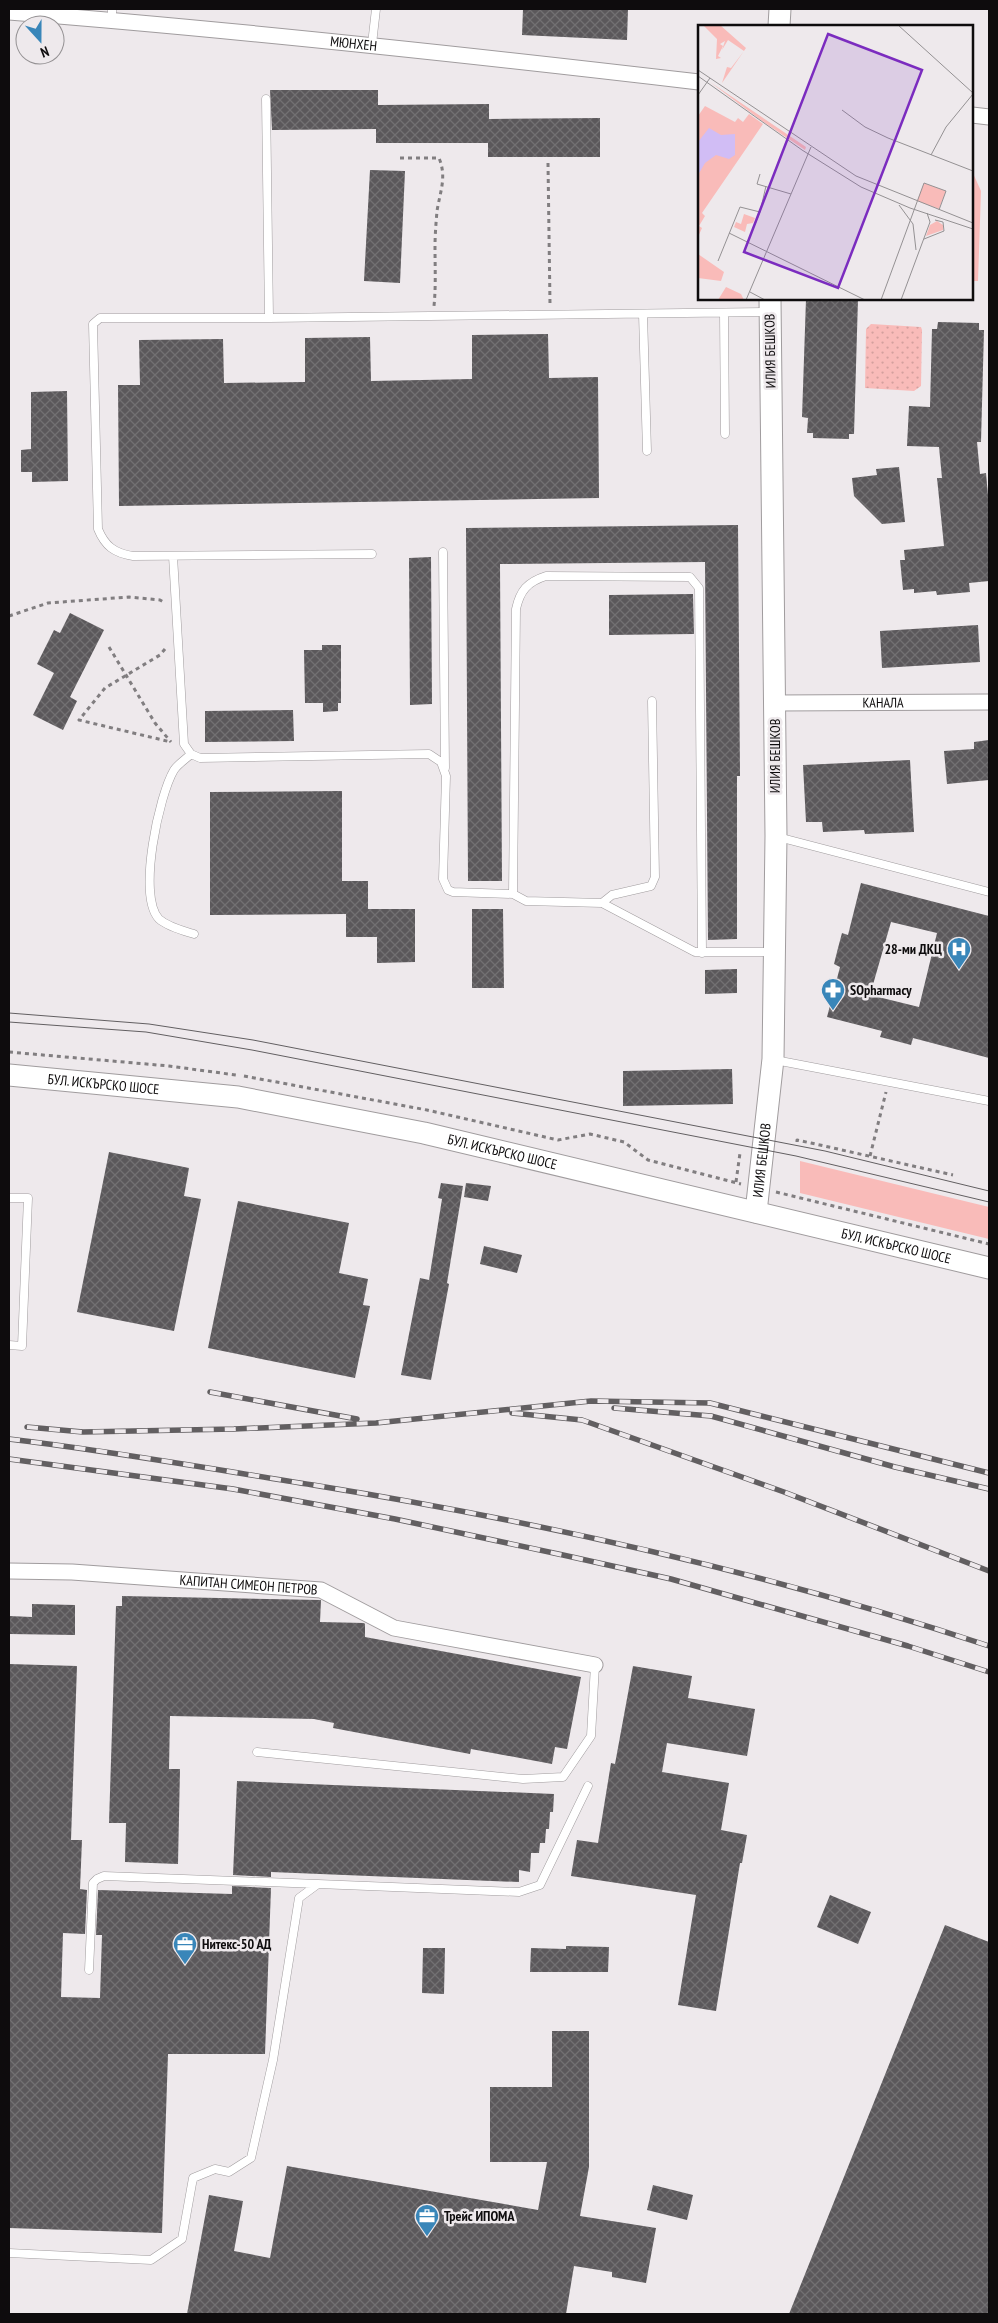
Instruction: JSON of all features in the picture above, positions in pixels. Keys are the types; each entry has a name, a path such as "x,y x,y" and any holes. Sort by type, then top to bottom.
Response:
{"main road":[{"path":"779,25 780,9"},
{"name":"ИЛИЯ БЕШКОВ","path":"756,1212 773,1059 776,836 770,306"},
{"name":"БУЛ. ИСКЪРСКО ШОСЕ","path":"9,1075 238,1097 424,1133 989,1268"}],"street":[{"name":"МЮНХЕН","path":"9,12 112,14 698,82"},
{"path":"973,115 989,117"},
{"name":"КАНАЛА","path":"775,703 989,702"},
{"name":"КАПИТАН СИМЕОН ПЕТРОВ","path":"9,1571 72,1572 321,1590 394,1628 596,1665"}],"lane":[{"path":"372,44 376,9"},
{"path":"266,99 269,318"},
{"path":"372,554 133,556 120,554 110,549 102,540 98,529 93,324 100,318 724,313 770,306"},
{"path":"724,313 724,434"},
{"path":"643,314 647,451"},
{"path":"443,552 446,776 444,885 454,892 513,894 526,901 602,903 686,948 702,953 774,952"},
{"path":"173,556 184,744 191,754 200,758 429,754 436,758 445,768"},
{"path":"513,894 516,609 519,595 535,579 546,576 690,577 699,588 702,953"},
{"path":"602,903 612,895 651,886 655,877 652,701"},
{"path":"191,754 174,770 160,807 149,871 151,904 160,919 176,928 194,934"},
{"path":"776,836 989,892"},
{"path":"773,1059 989,1101"},
{"path":"9,1198 28,1198 22,1346 9,1345"},
{"path":"257,1752 523,1779 563,1777 591,1736 596,1665"},
{"path":"89,1970 93,1883 97,1878 104,1876 519,1892 540,1885 588,1786"},
{"path":"9,2253 151,2260 182,2239 193,2178 215,2169 229,2172 251,2158 273,2060 299,1898 318,1884"}],"path":[{"path":"400,158 438,158 442,165 444,182 437,211 436,281 433,316"},
{"path":"548,163 550,315"},
{"path":"9,616 48,603 130,597 160,600 176,609"},
{"path":"177,636 160,655 126,674 106,688 79,720 171,742 191,754"},
{"path":"109,646 155,723 171,742"},
{"path":"870,1156 888,1082"},
{"path":"791,1138 797,1141 953,1176"},
{"path":"736,1182 740,1154"},
{"path":"788,1195 989,1244"}],"shaded area":[{"path":"973,173 981,191 978,281 973,281"},
{"path":"871,324 921,327 921,386 914,391 865,388 866,329"},
{"path":"800,1161 989,1207 989,1239 800,1193"}],"building":[{"path":"523,9 628,9 627,40 522,35"},
{"path":"270,90 378,90 378,105 489,104 489,119 600,118 600,157 488,157 488,143 376,143 376,129 272,130"},
{"path":"370,170 405,171 400,283 364,281"},
{"path":"806,300 858,300 854,434 849,434 849,439 813,438 813,433 807,433 808,418 802,417"},
{"path":"938,322 979,323 979,330 984,330 981,442 977,442 980,474 986,473 989,506 989,581 969,583 970,592 937,595 936,591 914,593 914,589 903,590 900,560 905,560 904,550 944,546 937,478 942,478 939,447 907,446 909,406 930,407 932,329 937,329"},
{"path":"548,334 549,378 598,377 599,498 119,506 118,385 140,385 139,340 223,339 224,383 305,382 305,338 370,337 371,381 472,379 472,335"},
{"path":"67,391 68,481 32,482 32,472 21,472 21,450 31,449 31,392"},
{"path":"899,467 905,522 882,524 854,496 852,478 877,475 876,469"},
{"path":"738,525 740,776 737,776 737,939 708,940 705,562 500,564 502,881 468,881 466,528"},
{"path":"431,557 432,704 410,705 409,558"},
{"path":"693,594 694,634 609,635 609,595"},
{"path":"70,613 104,630 70,697 77,701 63,730 33,715 54,673 37,664 54,630 60,633"},
{"path":"978,625 980,662 882,668 880,631"},
{"path":"322,645 341,645 341,703 338,703 338,711 323,712 323,703 305,703 304,650 322,650"},
{"path":"293,710 294,741 205,742 205,711"},
{"path":"989,740 989,780 947,784 944,751 974,749 974,742"},
{"path":"910,760 914,832 865,834 864,830 823,832 822,822 806,822 803,765"},
{"path":"342,791 342,881 368,881 368,909 415,909 415,962 377,963 377,937 346,937 346,914 210,915 210,792"},
{"name":"28-ми ДКЦ","path":"861,883 989,916 989,1058 913,1038 911,1045 880,1037 882,1031 827,1017 840,967 834,964 838,948 842,933 848,935","holes":["891,922 937,933 919,1007 870,995"]},
{"path":"472,909 503,909 504,988 472,988"},
{"path":"737,969 737,993 705,994 705,970"},
{"path":"732,1069 733,1104 623,1106 623,1071"},
{"path":"109,1152 189,1168 184,1196 201,1199 174,1331 77,1312"},
{"path":"441,1183 463,1186 447,1283 449,1284 431,1380 401,1375 420,1278 429,1280 442,1199 438,1198"},
{"path":"466,1183 491,1186 488,1201 464,1197"},
{"path":"238,1201 349,1223 339,1273 368,1279 363,1305 370,1306 355,1378 208,1348"},
{"path":"484,1246 522,1255 517,1273 480,1264"},
{"path":"122,1596 321,1600 320,1622 364,1623 365,1637 581,1677 567,1749 555,1747 552,1764 471,1749 470,1754 333,1728 334,1723 314,1719 170,1716 169,1769 180,1769 178,1864 125,1862 126,1823 109,1823 116,1606 122,1606"},
{"path":"32,1604 75,1605 75,1635 9,1634 9,1616 32,1617"},
{"name":"Нитекс-50 АД","path":"9,1664 77,1666 71,1840 82,1840 80,1889 87,1890 85,1934 63,1933 61,1997 100,1998 102,1935 96,1935 98,1890 232,1894 232,1886 271,1888 265,2054 168,2054 162,2233 9,2228"},
{"path":"633,1666 692,1676 688,1698 755,1709 747,1756 667,1743 662,1772 729,1783 721,1830 747,1835 742,1863 740,1863 716,2011 678,2005 696,1895 571,1876 577,1840 598,1843 611,1763 615,1764"},
{"path":"237,1781 554,1794 553,1812 550,1812 549,1829 546,1829 545,1843 540,1843 539,1853 531,1853 530,1872 519,1870 519,1882 271,1872 271,1877 233,1875"},
{"path":"830,1895 871,1912 858,1944 817,1927"},
{"path":"945,1925 989,1942 989,2314 789,2314"},
{"path":"566,1946 609,1947 608,1972 530,1972 531,1948 566,1949"},
{"path":"423,1948 445,1948 444,1994 422,1993"},
{"name":"Трейс ИПОМА","path":"552,2031 589,2031 589,2167 580,2216 656,2228 646,2283 612,2277 612,2272 574,2266 566,2314 187,2314 209,2195 243,2201 234,2251 270,2258 287,2166 538,2210 547,2162 490,2162 490,2087 552,2087"},
{"path":"653,2185 693,2195 687,2220 647,2210"}],"tram line":[{"path":"9,1013 149,1024 253,1040 825,1151 989,1191"},
{"path":"9,1022 146,1032 252,1050 796,1156 989,1202"}],"railway":[{"path":"210,1392 357,1419"},
{"path":"27,1427 83,1432 234,1429 376,1423 591,1401 710,1403 989,1473"},
{"path":"614,1408 711,1416 895,1467 989,1489"},
{"path":"512,1413 582,1420 784,1492 989,1571"},
{"path":"9,1439 313,1485 570,1533 654,1552 823,1595 989,1646"},
{"path":"9,1459 233,1489 395,1519 563,1555 671,1579 908,1646 989,1672"}],"place":[{"name":"28-ми ДКЦ","path":"959,970"},
{"name":"SOpharmacy","path":"833,1011"},
{"name":"Нитекс-50 АД","path":"185,1965"},
{"name":"Трейс ИПОМА","path":"427,2237"}]}
